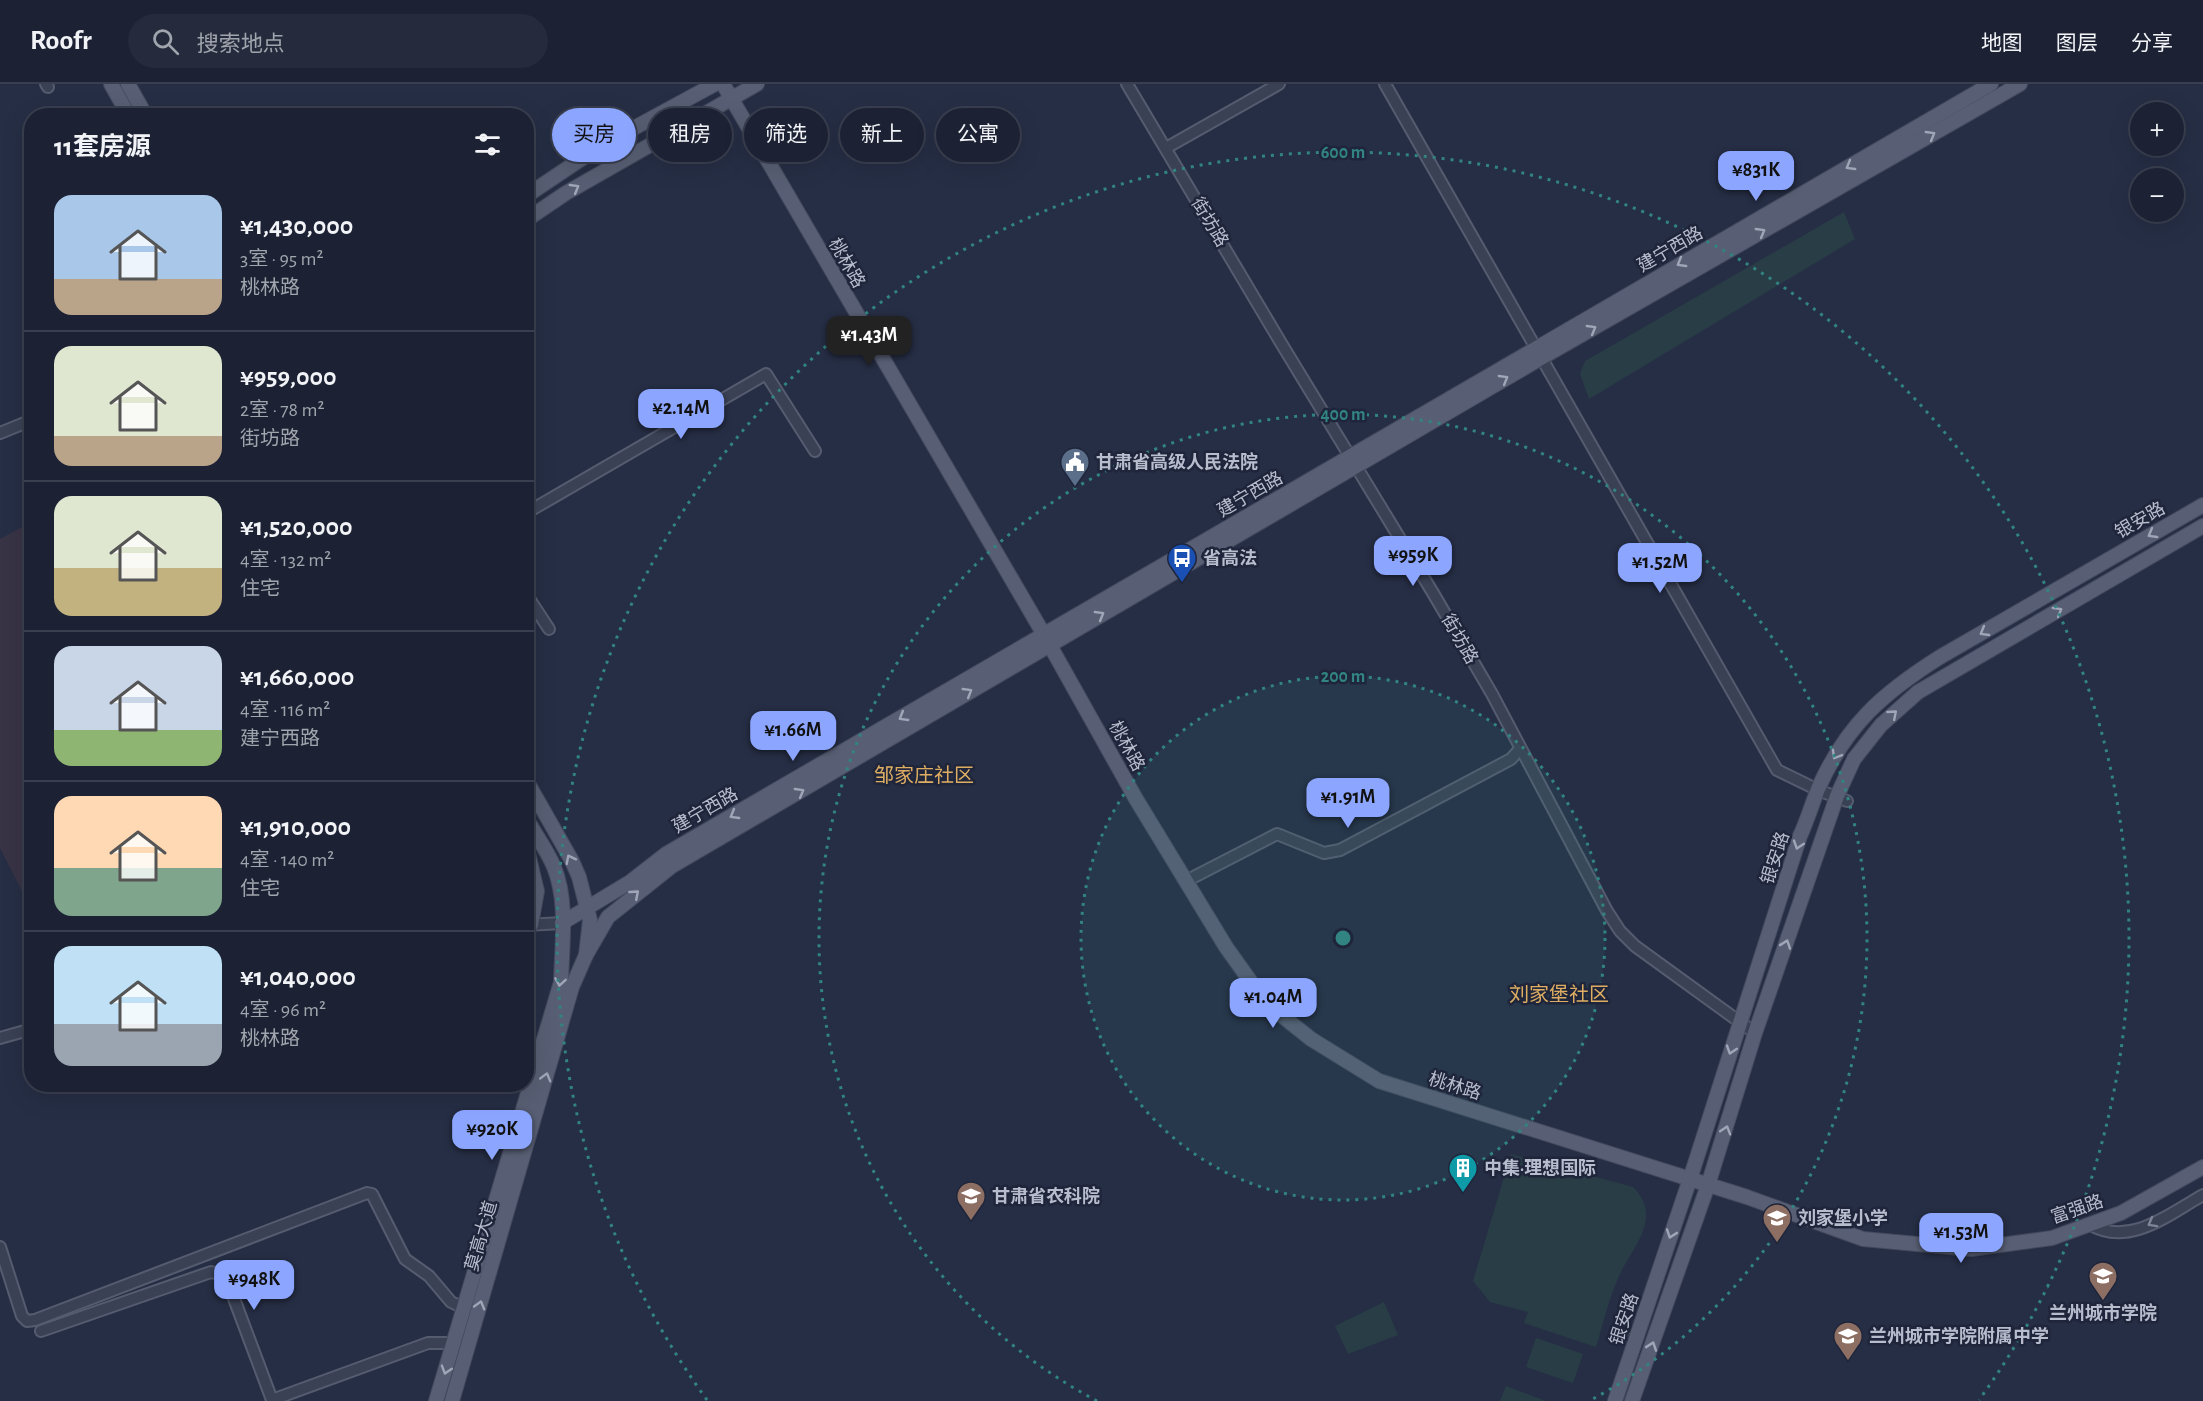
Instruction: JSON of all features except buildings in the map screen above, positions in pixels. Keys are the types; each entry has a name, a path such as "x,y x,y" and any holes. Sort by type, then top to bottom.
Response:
{"main road":[{"path":"111,84 124,108"},
{"path":"128,84 142,108"},
{"path":"534,191 599,147 716,84"},
{"name":"桃林路","path":"723,84 1046,639 1136,800 1226,947 1266,1003 1311,1039 1379,1081 1708,1185"},
{"path":"534,215 566,193 757,84"},
{"name":"建宁西路","path":"589,914 666,854 1046,639 1353,461 1991,84"},
{"name":"建宁西路","path":"1538,353 2020,84"},
{"name":"银安路","path":"1615,1401 1690,1179 1800,836 1818,790 1851,731 1872,707 1901,682 1940,657 2203,505"},
{"name":"银安路","path":"1632,1401 1708,1185 1755,1033 1842,799 1854,759 1881,725 1918,693 2203,526"},
{"name":"建宁西路","path":"586,955 608,917 672,866 834,772 1046,639"},
{"name":"莫高大道","path":"452,1401 572,987 586,955 589,914 579,877 534,794"},
{"name":"莫高大道","path":"534,832 553,866 559,883 562,923 561,982 534,1073"},
{"path":"534,878 537,891 534,904"},
{"path":"562,923 589,914 608,917"},
{"name":"莫高大道","path":"436,1401 528,1092"},
{"name":"富强路","path":"1708,1185 1863,1239 1971,1249 2052,1238 2121,1213 2203,1167"}],"street":[{"name":"街坊路","path":"1127,84 1451,623 1620,931 1660,966 1755,1033"},
{"path":"1166,148 1279,84"},
{"path":"1385,84 1777,770 1842,799"},
{"path":"534,508 766,374 815,451"},
{"path":"0,433 24,423"},
{"path":"534,606 549,629"},
{"path":"1186,881 1277,834 1324,853 1340,850 1511,759 1520,749"},
{"path":"534,925 562,923"},
{"path":"0,1038 24,1031"},
{"path":"0,1247 22,1316 27,1321 35,1320 367,1193 372,1194 405,1259 429,1276 451,1302 464,1308"},
{"path":"2090,1224 2097,1229 2113,1233 2128,1233 2143,1228 2203,1195"},
{"path":"41,1331 211,1272 222,1275 227,1280 272,1401 428,1342 454,1343"},
{"path":"1617,1334 1635,1342"}],"shaded area":[{"path":"1844,212 1855,239 1589,399 1580,374 1585,361"},
{"path":"24,526 24,895 0,848 0,539"},
{"path":"1511,1154 1633,1187 1642,1198 1646,1210 1646,1221 1615,1284 1596,1347 1524,1323 1528,1312 1490,1302 1473,1281"},
{"path":"1384,1302 1398,1335 1348,1354 1335,1326"},
{"path":"1536,1338 1583,1354 1573,1383 1526,1367"},
{"path":"1506,1386 1546,1401 1500,1401"}],"place":[{"name":"甘肃省高级人民法院","path":"1075,488"},
{"name":"省高法","path":"1182,584"},
{"name":"中集·理想国际","path":"1463,1194"},
{"name":"甘肃省农科院","path":"971,1222"},
{"name":"刘家堡小学","path":"1777,1244"},
{"name":"兰州城市学院","path":"2103,1302"},
{"name":"兰州城市学院附属中学","path":"1848,1362"}],"district":[{"name":"邹家庄社区","path":"924,775"},
{"name":"刘家堡社区","path":"1559,994"}]}
